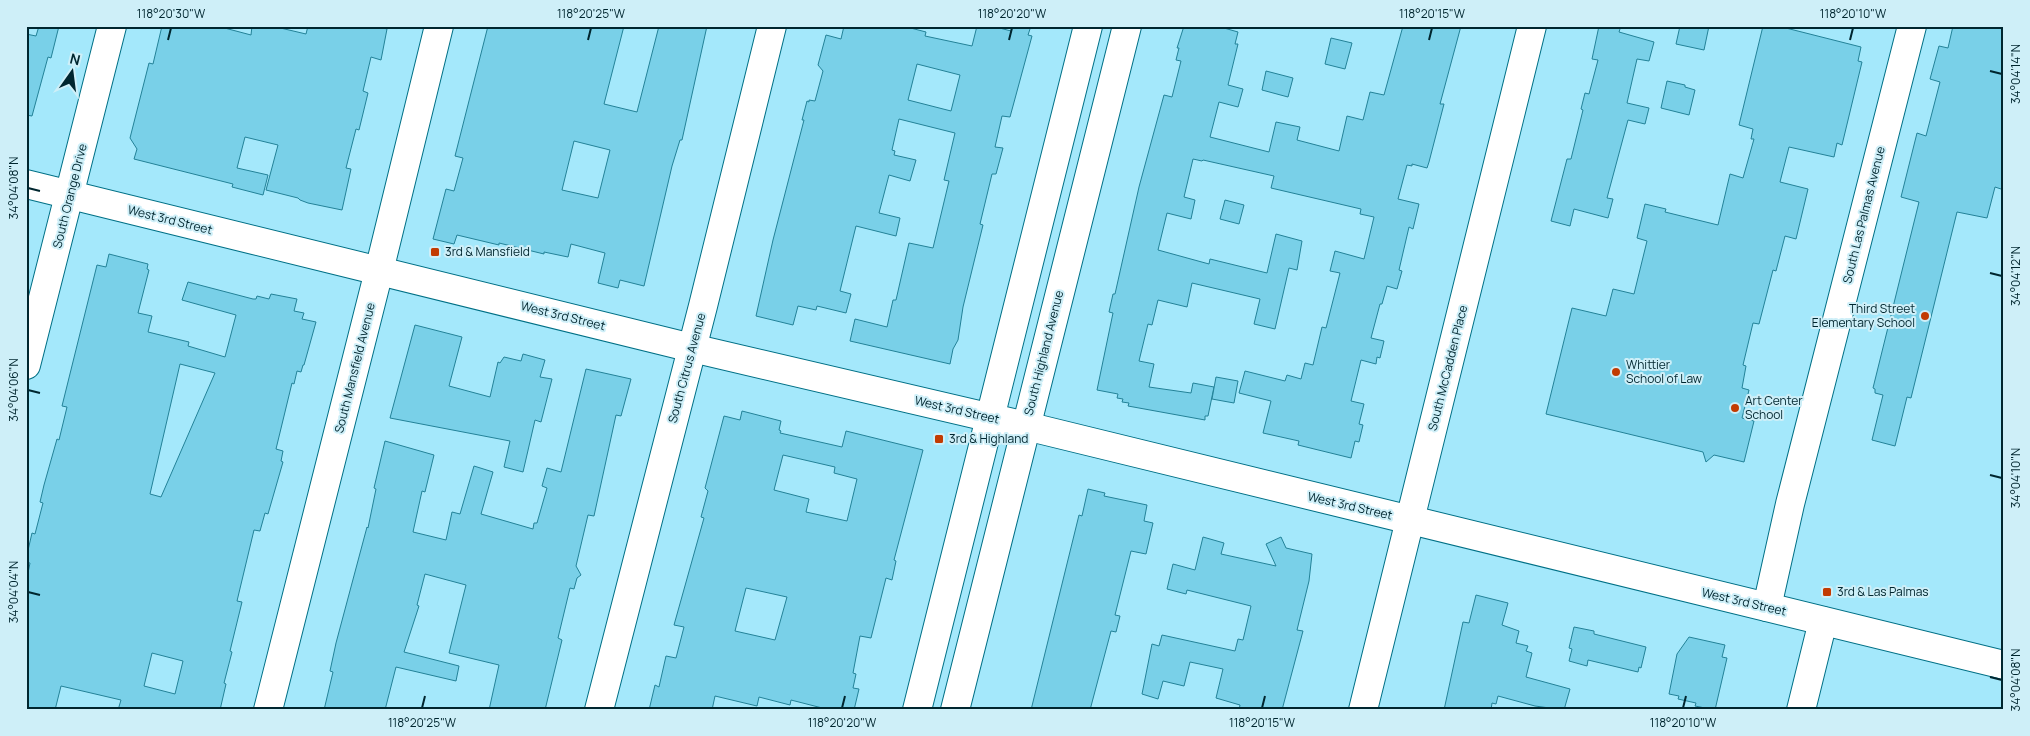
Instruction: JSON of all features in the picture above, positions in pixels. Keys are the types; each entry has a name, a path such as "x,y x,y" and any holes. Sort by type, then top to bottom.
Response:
{"main road":[{"name":"South Orange Drive","path":"26,364 112,26"},
{"name":"South Mansfield Avenue","path":"268,710 380,271 439,26"},
{"name":"South Citrus Avenue","path":"599,710 772,26"},
{"path":"917,710 1088,26"},
{"name":"South Highland Avenue","path":"955,710 1127,26"},
{"name":"South McCadden Place","path":"1362,710 1532,26"},
{"name":"South Las Palmas Avenue","path":"1767,607 1790,504 1912,26"},
{"name":"West 3rd Street","path":"26,184 692,348 1026,426 1710,595 1767,607 2004,665"},
{"path":"1801,710 1823,621"}],"building":[{"path":"39,26 59,26 51,58 48,57 32,116 26,115 26,34 36,36"},
{"path":"162,26 217,26 251,35 252,26 272,26 306,34 308,26 376,26 387,29 381,60 371,57 363,91 368,93 359,130 356,129 346,168 351,169 342,210 308,203 298,198 266,190 278,145 245,137 237,168 268,175 263,195 232,187 233,184 134,159 137,149 130,138 149,63 153,64"},
{"path":"488,26 624,26 604,104 637,112 659,26 707,26 682,140 680,140 672,166 644,286 620,280 618,288 598,283 605,253 571,244 568,257 544,252 544,254 457,235 454,244 433,239 446,189 454,191 463,158 455,156","holes":["574,141 610,150 598,198 562,190"]},
{"path":"844,26 903,26 926,32 925,36 972,46 977,26 992,26 1011,31 1012,26 1031,26 1028,35 1032,36 1010,117 1002,116 995,147 1003,148 996,174 992,174 980,224 983,225 963,307 958,340 953,349 950,364 850,341 855,319 887,327 893,300 896,300 909,243 933,248 949,181 944,180 955,133 899,119 892,150 895,151 894,155 916,160 910,181 889,175 879,213 900,218 896,236 856,226 840,291 851,294 846,313 817,306 816,310 798,306 793,325 756,316 807,101 815,101 823,71 818,65 826,35 841,39","holes":["917,64 960,75 951,111 908,100"]},
{"path":"1184,26 1217,26 1238,32 1235,44 1238,44 1228,85 1243,89 1238,107 1219,102 1210,137 1269,152 1276,122 1300,127 1297,140 1339,151 1347,116 1363,120 1370,92 1384,95 1403,26 1461,26 1440,104 1444,104 1427,168 1412,164 1412,166 1407,165 1398,199 1419,204 1413,229 1409,227 1399,270 1402,271 1397,289 1387,286 1371,338 1384,341 1380,358 1377,357 1376,364 1361,360 1351,401 1364,404 1359,424 1363,425 1359,442 1355,441 1351,458 1298,445 1299,441 1263,433 1271,401 1239,393 1245,371 1285,381 1287,375 1301,379 1305,363 1313,365 1322,327 1326,328 1340,273 1330,271 1335,251 1364,259 1374,217 1360,214 1361,209 1271,188 1274,176 1193,159 1184,197 1195,200 1191,219 1167,213 1158,250 1209,264 1210,259 1267,273 1276,234 1302,241 1297,270 1289,268 1275,329 1254,324 1260,299 1192,283 1187,307 1158,300 1152,325 1148,324 1139,361 1154,364 1149,387 1191,393 1193,383 1214,387 1208,416 1205,416 1205,420 1128,406 1129,403 1122,402 1123,399 1117,398 1118,394 1097,390 1113,313 1109,312 1113,294 1115,294 1139,187 1164,95 1172,97 1181,61 1176,60 1179,48 1177,48"},
{"path":"1599,26 1621,26 1619,32 1654,42 1649,61 1637,59 1627,103 1649,108 1645,124 1628,120 1607,198 1613,199 1608,218 1574,209 1570,226 1551,221 1567,159 1571,159 1583,110 1581,109 1585,93 1589,94 1598,60 1592,59"},
{"path":"1680,26 1709,26 1704,50 1676,44"},
{"path":"1763,26 1778,26 1861,47 1858,61 1862,62 1842,145 1837,143 1834,157 1789,147 1780,182 1808,189 1796,239 1785,236 1776,271 1773,270 1759,324 1753,323 1743,365 1746,366 1742,388 1749,390 1742,418 1754,421 1744,462 1714,455 1706,462 1703,452 1546,414 1572,308 1606,316 1613,289 1634,294 1647,241 1637,238 1645,204 1666,209 1665,212 1718,225 1730,174 1743,178 1754,139 1751,139 1753,129 1739,125"},
{"path":"1953,26 2004,26 2004,190 1995,187 1987,218 1957,212 1911,398 1907,397 1895,446 1872,440 1883,395 1875,393 1873,388 1919,202 1901,197 1917,133 1926,136 1940,82 1930,79 1939,46 1948,48"},
{"path":"1331,38 1352,43 1345,69 1325,64"},
{"path":"1266,71 1293,78 1288,97 1262,90"},
{"path":"1667,81 1685,85 1685,87 1695,90 1689,115 1661,108"},
{"path":"1225,200 1244,205 1239,224 1220,219"},
{"path":"109,254 148,264 147,269 149,270 138,313 152,316 148,332 189,342 188,346 225,357 236,315 182,300 188,282 253,299 256,299 257,296 269,299 271,294 297,299 294,311 304,313 302,319 316,322 304,365 301,372 297,371 294,384 292,383 276,449 283,451 281,461 283,462 268,514 265,513 260,531 254,530 237,601 242,602 230,651 232,652 224,683 226,684 220,710 118,710 121,700 61,686 55,710 26,710 26,583 30,563 26,562 26,559 32,533 35,534 43,503 40,502 44,485 57,439 59,440 67,407 62,406 97,265 106,267","holes":["180,364 215,373 161,497 150,494","152,653 183,661 175,694 144,686"]},
{"path":"415,325 462,337 449,386 490,397 498,362 500,363 504,357 521,361 523,354 545,360 540,377 552,379 541,422 535,420 523,472 504,467 510,441 390,418"},
{"path":"586,369 631,379 621,416 616,415 594,516 588,515 576,566 581,575 577,578 574,589 570,588 558,638 562,640 545,710 489,710 499,665 449,653 466,585 425,574 417,605 419,606 404,652 459,666 456,681 396,667 385,710 324,710 333,672 330,671 336,643 368,528 376,489 374,488 385,441 434,455 425,492 422,491 413,532 446,540 452,512 460,514 474,466 493,472 481,514 533,529 534,523 537,523 547,488 542,486 547,468 561,472"},
{"path":"1216,377 1238,381 1234,403 1212,399"},
{"path":"742,411 781,421 780,433 842,447 846,431 923,450 894,560 896,561 892,580 886,578 871,638 860,636 853,673 856,674 853,688 859,689 854,710 830,710 791,700 790,705 759,697 757,706 715,696 712,710 649,710 655,685 659,687 666,656 676,658 684,627 674,625 704,518 701,517 708,491 705,488 724,416 740,420","holes":["783,455 835,467 834,473 857,479 847,521 806,512 809,499 774,490","746,588 787,597 775,640 735,631"]},
{"path":"1088,489 1105,493 1104,496 1147,505 1144,521 1153,523 1146,554 1131,551 1115,615 1120,616 1116,632 1111,631 1090,710 1031,710 1079,515 1082,516"},
{"path":"1203,537 1224,543 1221,554 1276,566 1266,544 1281,537 1286,548 1312,554 1309,581 1297,630 1303,631 1282,710 1239,710 1240,705 1216,698 1223,669 1190,662 1184,686 1163,681 1158,699 1142,694 1152,644 1159,646 1162,635 1235,651 1238,639 1243,640 1251,606 1187,590 1186,594 1167,589 1173,564 1195,570"},
{"path":"1476,595 1508,603 1502,625 1519,631 1516,643 1528,646 1526,651 1532,653 1526,677 1570,689 1564,710 1535,706 1498,696 1496,704 1492,703 1491,710 1444,710 1463,622 1469,623"},
{"path":"1574,627 1646,647 1641,668 1639,667 1638,672 1588,660 1587,666 1569,661 1572,649 1569,648"},
{"path":"1689,637 1725,645 1722,657 1727,658 1715,710 1695,706 1696,703 1678,699 1679,696 1669,694 1677,654"}],"place":[{"name":"3rd & Mansfield","path":"435,252"},
{"name":"Third Street Elementary School","path":"1925,316"},
{"name":"Whittier School of Law","path":"1616,372"},
{"name":"Art Center School","path":"1735,408"},
{"name":"3rd & Highland","path":"939,439"},
{"name":"3rd & Las Palmas","path":"1827,592"}]}
